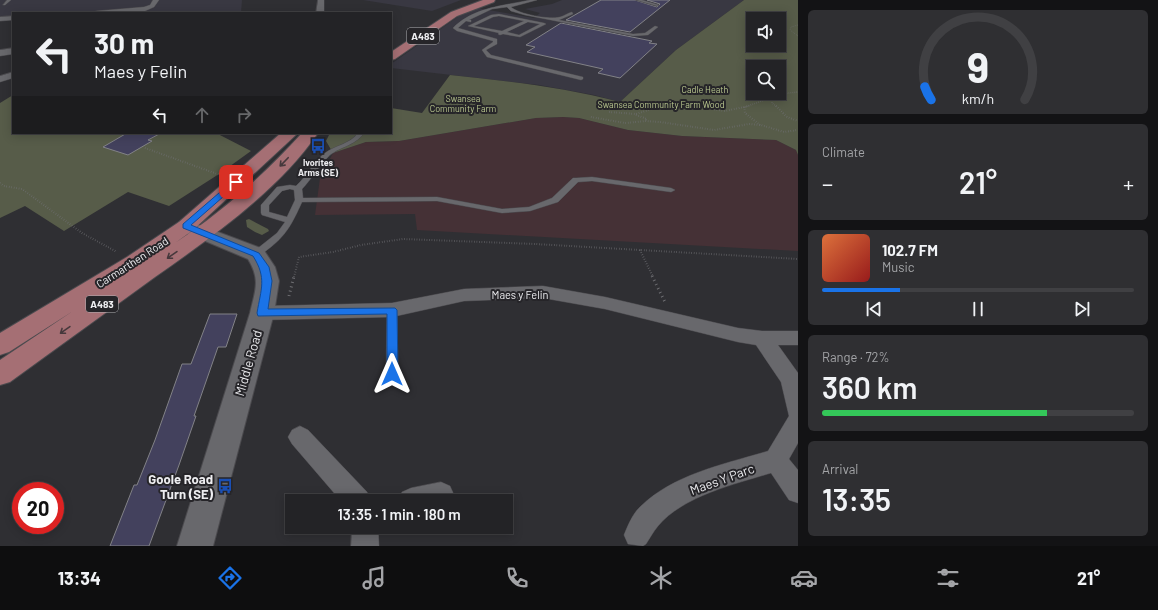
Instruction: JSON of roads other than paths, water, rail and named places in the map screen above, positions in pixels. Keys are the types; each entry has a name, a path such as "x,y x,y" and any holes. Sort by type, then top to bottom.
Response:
{"main road":[{"name":"A483","path":"392,45 445,12 476,0"},
{"name":"A483","path":"392,56 454,14 491,0"},
{"name":"Carmarthen Road","path":"0,374 195,230 236,182 289,134"},
{"name":"Carmarthen Road","path":"0,344 135,262 243,202 286,161 309,134"}],"street":[{"path":"106,12 145,8 152,6 156,0"},
{"path":"320,12 321,0"},
{"path":"0,19 12,18"},
{"path":"0,53 12,51"},
{"path":"0,79 12,75"},
{"path":"195,230 256,254"},
{"name":"Middle Road","path":"195,546 274,313 264,267 256,254"},
{"name":"Maes y Felin","path":"274,313 392,310 464,295 543,292 605,302 738,335 762,338 798,338"},
{"path":"762,338 792,380 798,411"},
{"path":"798,421 776,460 798,491"},
{"path":"300,438 352,494"},
{"name":"Maes Y Parc","path":"637,535 649,516 666,502 699,484 776,460"},
{"path":"365,546 366,534"}],"lane":[{"path":"4,4 9,0"},
{"path":"535,0 490,8 465,20 455,28 495,40 495,43 484,50 484,52 490,56 581,78"},
{"path":"638,0 657,6"},
{"path":"508,6 516,12 633,35 646,34 656,28"},
{"path":"548,19 559,18 572,13"},
{"path":"499,15 544,24 520,36 470,26 478,22 492,16 499,15"},
{"path":"465,20 478,22"},
{"path":"491,38 527,21"},
{"path":"298,189 305,183 328,153 356,140 360,134"},
{"path":"299,200 437,199 502,211 530,209 555,200 576,180 592,179 671,190"},
{"path":"290,220 278,218 265,213 265,205 280,190 290,187 298,189"},
{"path":"256,254 278,238 286,228 299,200 298,189"},
{"path":"392,310 392,374"}],"place":[{"name":"Ivorites Arms (SE)","path":"318,146"},
{"name":"Goole Road Turn (SE)","path":"225,486"}],"park label":[{"name":"Cadle Heath","path":"705,89"},
{"name":"Swansea Community Farm","path":"463,104"},
{"name":"Swansea Community Farm Wood","path":"661,104"}]}
